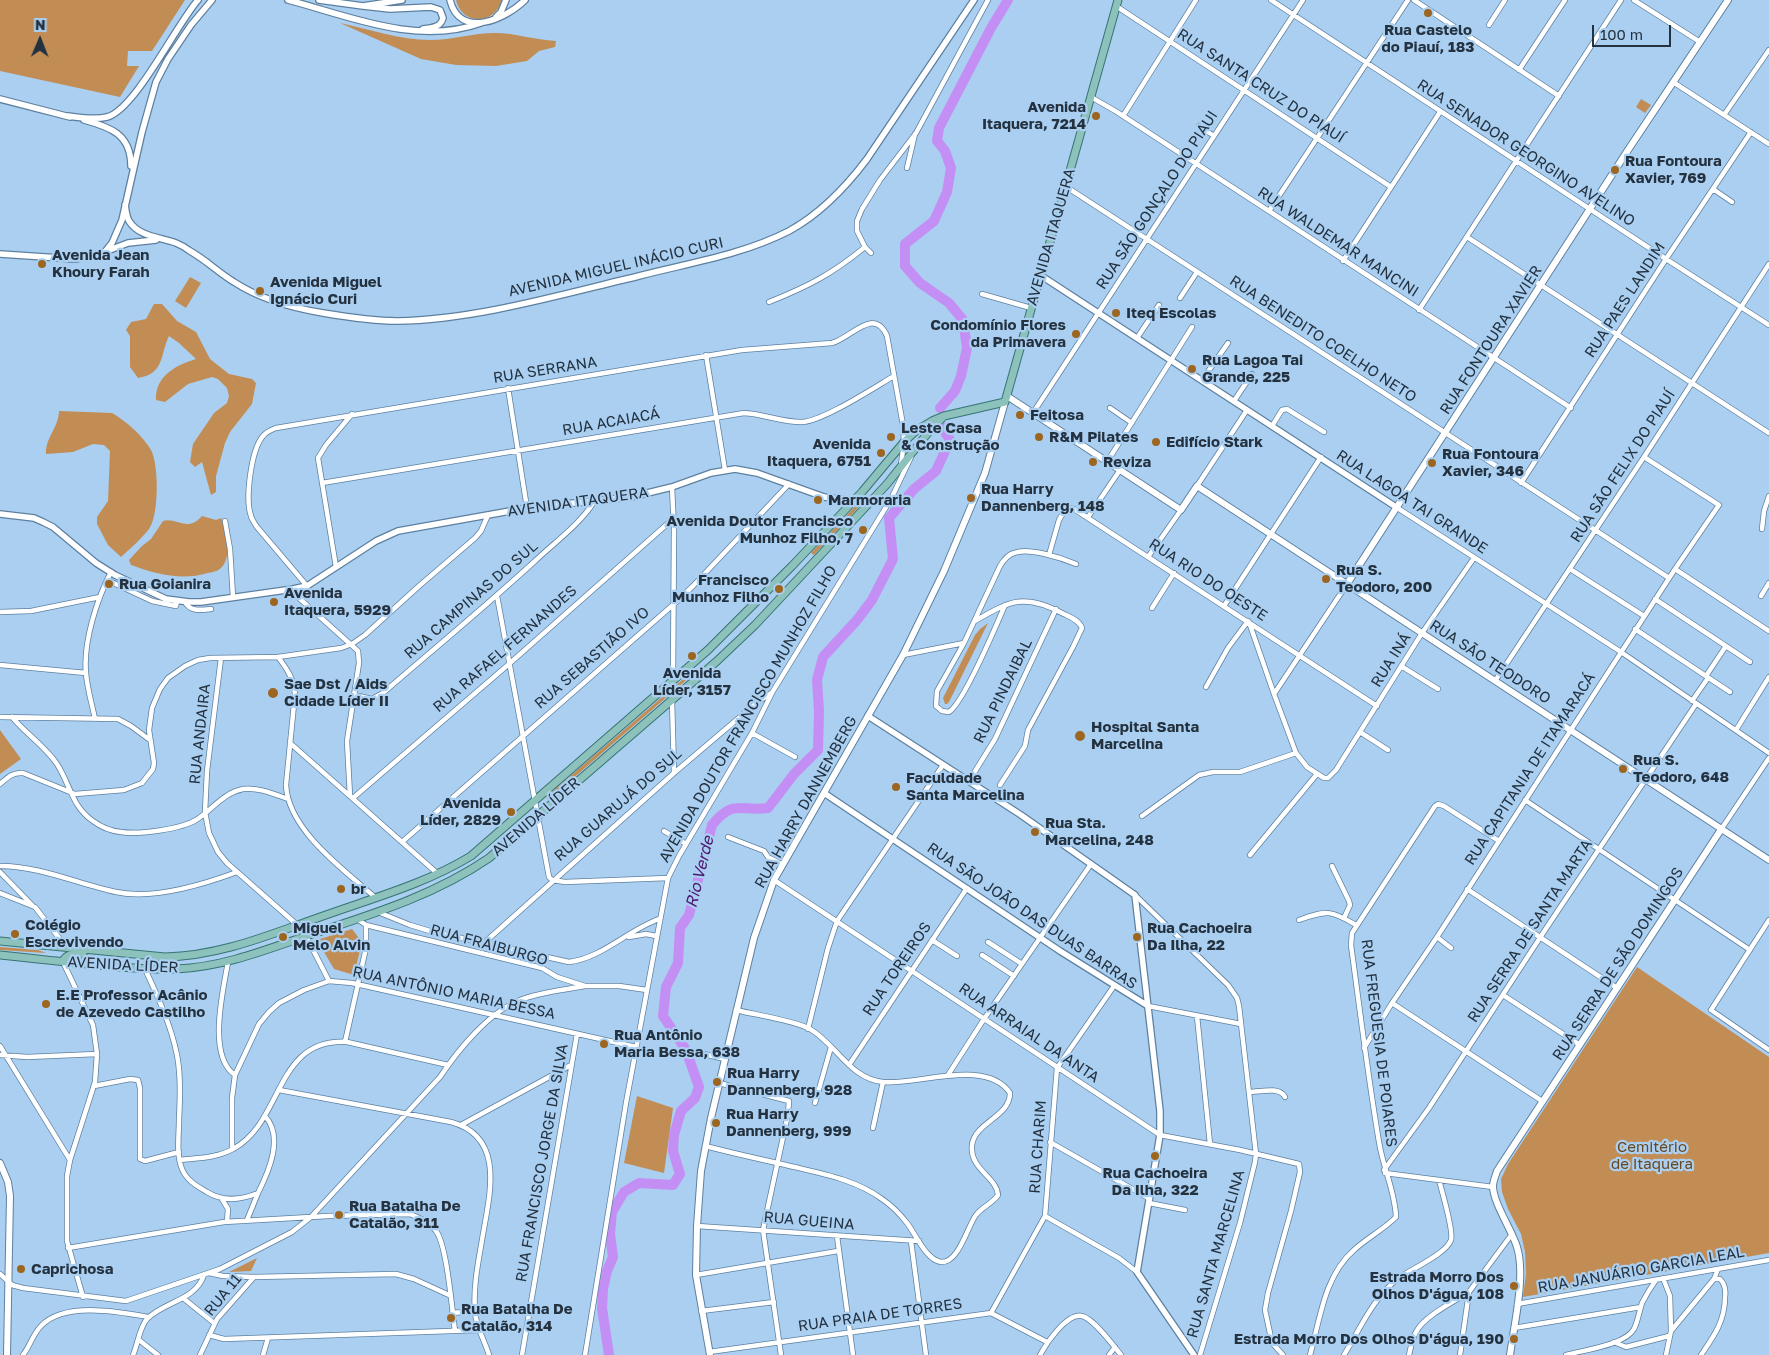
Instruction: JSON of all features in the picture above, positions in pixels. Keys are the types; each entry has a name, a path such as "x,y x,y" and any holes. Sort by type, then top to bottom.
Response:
{"main road":[{"name":"RUA FONTOURA XAVIER","path":"1347,584 1728,0"},
{"name":"AVENIDA ITAQUERA","path":"1006,399 1116,2"},
{"path":"854,501 907,440 924,424 944,416 1006,399 1033,413 1181,510 1197,486"},
{"name":"RUA HARRY DANNEMBERG","path":"710,1353 696,1276 700,1179 705,1146 750,951 774,880 903,655 944,571 972,508 991,454 1006,399"},
{"name":"AVENIDA LÍDER","path":"0,955 145,969 178,969 228,962 357,920 426,893 466,874 489,858 717,661 772,608 901,467 926,434 944,416"},
{"name":"RUA SÃO TEODORO","path":"1197,486 1769,860"},
{"name":"AVENIDA LÍDER","path":"0,942 165,957 183,957 209,953 249,943 438,874 471,856 708,650 759,601 854,501"},
{"name":"RUA SERRA DE SÃO DOMINGOS","path":"1493,1187 1501,1163 1722,828"},
{"path":"63,962 66,956 74,954 115,956 125,954"},
{"path":"0,1163 8,1182 10,1196 10,1282 7,1355"},
{"path":"1493,1187 1517,1245 1520,1262 1518,1304 1510,1355"}],"street":[{"path":"68,116 107,117 122,109 140,86 198,0"},
{"path":"0,254 75,259 89,258 104,253 120,229 131,175 156,82 168,59 191,24 212,0"},
{"path":"288,0 401,29 445,32 481,24 508,13 525,0"},
{"path":"319,0 390,9 431,7 440,10 442,14 442,21 436,27 401,29"},
{"path":"363,6 402,0"},
{"path":"450,0 453,10 458,16 481,24"},
{"path":"494,18 501,12 506,0"},
{"name":"AVENIDA MIGUEL INÁCIO CURI","path":"125,205 127,217 140,232 179,244 233,282 262,296 322,313 368,319 396,321 492,310 738,251 790,230 822,208 852,178 888,130 974,0"},
{"path":"871,253 858,236 856,227 862,209 880,180 916,133 988,0"},
{"path":"1123,116 1196,0"},
{"name":"RUA SENADOR GEORGINO AVELINO","path":"1271,0 1366,64 1769,325"},
{"name":"RUA SÃO GONÇALO DO PIAUI","path":"1033,413 1304,0"},
{"path":"1269,211 1408,0"},
{"path":"1414,0 1559,96"},
{"path":"1489,25 1505,0"},
{"path":"1519,70 1565,0"},
{"path":"1419,310 1620,0"},
{"path":"1634,0 1700,42"},
{"name":"RUA SANTA CRUZ DO PIAUÍ","path":"1116,2 1170,42 1392,187"},
{"path":"1724,115 1769,50"},
{"path":"1673,82 1769,144"},
{"name":"RUA WALDEMAR MANCINI","path":"1091,97 1571,408"},
{"path":"0,99 104,126 120,135 130,153 131,175"},
{"path":"1343,261 1440,112"},
{"path":"1199,126 1214,136"},
{"name":"RUA PAES LANDIM","path":"1521,483 1751,132"},
{"path":"907,168 916,133"},
{"name":"RUA BENEDITO COELHO NETO","path":"1065,186 1669,578"},
{"path":"1713,189 1732,202"},
{"path":"1467,237 1769,433"},
{"name":"AVENIDA MIGUEL INÁCIO CURI","path":"104,253 120,245 138,241 166,240"},
{"path":"769,302 808,286 834,271 865,246"},
{"name":"RUA SÃO FELIX DO PIAUÍ","path":"1495,681 1596,531 1769,264"},
{"path":"1180,298 1198,272"},
{"name":"RUA LAGOA TAI GRANDE","path":"1040,275 1621,652 1769,753"},
{"path":"982,294 1031,308"},
{"path":"1137,338 1159,305"},
{"name":"RUA SERRANA","path":"307,586 256,527 251,516 249,490 254,456 258,444 268,431 276,428 706,355 766,347 832,343 844,338 859,327 872,322 880,326 887,336 907,440"},
{"path":"1107,462 1192,327"},
{"path":"1202,380 1228,343"},
{"path":"706,355 725,470"},
{"path":"1234,401 1252,374"},
{"name":"RUA ACAIACÁ","path":"322,483 744,413 790,421 812,421 894,376"},
{"path":"508,388 527,508"},
{"path":"1110,408 1132,423"},
{"path":"1272,426 1285,409 1324,432"},
{"path":"1197,486 1247,410"},
{"path":"336,566 318,462 319,454 352,414"},
{"path":"907,440 913,442 913,452"},
{"name":"AVENIDA DOUTOR FRANCISCO MUNHOZ FILHO","path":"899,483 907,440"},
{"name":"AVENIDA DOUTOR FRANCISCO MUNHOZ FILHO","path":"585,1355 636,1047 668,878 752,733 774,691 891,499 913,452"},
{"path":"1224,606 1321,457"},
{"name":"RUA CAPITANIA DE ITAMARACÁ","path":"1364,1048 1674,569 1719,505 1644,457"},
{"name":"AVENIDA ITAQUERA","path":"0,514 19,515 53,527 96,563 155,595 177,601 201,602 307,586 376,541 398,530 527,508 631,497 672,487 725,470 746,470 824,497 854,501"},
{"path":"1088,517 1120,470"},
{"name":"RUA SEBASTIÃO IVO","path":"402,842 674,604 789,484"},
{"path":"672,487 674,518 674,680"},
{"path":"1762,530 1764,511 1769,496"},
{"name":"RUA CAMPINAS DO SUL","path":"354,695 366,699 376,698 497,596 573,526 594,502"},
{"name":"RUA RIO DO OESTE","path":"1049,555 1059,520 1064,510 1071,507 1377,706"},
{"path":"1148,557 1181,510"},
{"path":"0,784 14,773 23,773 75,794 124,790 142,783 153,769 154,762 149,730 152,708 160,689 168,678 184,666 198,660 278,657 340,648 359,641 475,538 481,531 488,515"},
{"name":"RUA RAFAEL FERNANDES","path":"351,797 509,664 674,518"},
{"path":"224,521 230,549 233,597"},
{"path":"1005,605 956,706 949,712 945,712 936,706 935,697 939,686 964,642 1000,566 1007,557 1019,551 1049,555 1076,564"},
{"name":"RUA INÁ","path":"1317,774 1324,778 1331,776 1401,666 1474,558"},
{"path":"1570,569 1644,616"},
{"path":"1674,569 1769,631"},
{"path":"95,719 86,673 87,650 100,597 111,572"},
{"path":"1152,608 1174,573"},
{"path":"107,580 160,604 176,606 177,601"},
{"path":"1761,596 1769,583"},
{"name":"RUA FONTOURA XAVIER","path":"1274,694 1347,584"},
{"path":"290,590 352,644 359,656 347,741 351,797"},
{"path":"497,596 547,873 552,880 564,882 668,878"},
{"path":"0,612 31,611 100,597"},
{"path":"1655,599 1750,662"},
{"path":"974,622 1005,605 1025,600 1056,609 1081,625 1081,630 1028,730 1025,746 1000,785"},
{"path":"185,602 187,606 193,609 211,610"},
{"name":"RUA PINDAIBAL","path":"969,781 997,734 1056,609"},
{"path":"1206,688 1228,648 1249,622"},
{"path":"1249,622 1296,753 1302,762 1317,774 1250,855"},
{"path":"1636,629 1730,692"},
{"path":"903,655 964,642"},
{"name":"RUA SERRA DE SANTA MARTA","path":"1385,1172 1645,779 1694,703 1726,646"},
{"path":"278,657 292,677 295,694 286,784 288,799 296,818 307,832 323,850 376,898"},
{"name":"RUA ANDAIRA","path":"221,658 207,771 205,812 209,833 218,852 237,872 298,924 307,936 329,982"},
{"path":"0,665 86,673"},
{"path":"1401,666 1438,688"},
{"path":"1736,730 1769,677"},
{"name":"RUA GUARUJÁ DO SUL","path":"484,943 552,880 674,773 754,705 774,691"},
{"path":"672,700 674,773"},
{"name":"RUA SANTA MARCELINA","path":"868,716 969,781 1135,894 1234,991 1239,1006 1256,1154 1254,1170 1240,1224 1200,1355"},
{"path":"0,717 118,720 125,722 150,740"},
{"path":"12,717 58,765 81,812 108,829 133,833 184,825 197,820 216,803 232,793 244,789 256,789 288,799"},
{"path":"1360,732 1388,750"},
{"path":"752,733 795,757"},
{"path":"290,743 438,874"},
{"path":"1142,816 1199,775 1213,772 1240,772 1296,753"},
{"name":"RUA SERRA DE SÃO DOMINGOS","path":"1722,828 1769,758"},
{"path":"808,1028 836,921 942,764"},
{"name":"RUA SÃO JOÃO DAS DUAS BARRAS","path":"824,793 1114,986 1148,1006 1241,1024"},
{"path":"1525,800 1750,950"},
{"name":"RUA FREGUESIA DE POIARES","path":"1310,1355 1322,1306 1339,1269 1354,1250 1396,1217 1393,1197 1378,1142 1351,945 1352,934 1438,804 1499,841"},
{"path":"664,830 686,844"},
{"path":"728,836 764,851 768,857 783,865"},
{"path":"948,1075 984,1019 1091,864"},
{"path":"0,866 33,870 103,889 130,894 178,889 237,872"},
{"path":"1332,866 1349,900 1350,906 1344,918"},
{"path":"0,872 35,908 67,948"},
{"name":"RUA ARRAIAL DA ANTA","path":"774,880 1160,1135 1299,1164 1300,1172 1286,1234 1268,1293 1265,1310 1271,1338 1283,1355"},
{"name":"RUA TOREIROS","path":"849,1065 967,888"},
{"path":"1468,889 1539,938 1617,988"},
{"path":"0,893 35,908"},
{"path":"1135,894 1159,1103 1160,1135 1138,1272"},
{"name":"RUA FRAIBURGO","path":"378,912 417,927 569,962 580,960 659,919"},
{"path":"1299,920 1325,912 1344,918 1356,926"},
{"name":"RUA FRAIBURGO","path":"357,920 366,925 542,968 557,977 585,986 619,986 646,990"},
{"path":"1769,920 1767,927 1711,1010 1769,1050"},
{"path":"345,1042 366,948 366,925"},
{"name":"RUA FRAIBURGO","path":"620,940 639,934 656,936"},
{"path":"1437,937 1451,948"},
{"path":"932,940 957,956"},
{"path":"988,942 1022,964"},
{"path":"982,954 1014,976"},
{"path":"63,962 93,1025 97,1054 94,1086 70,1160 66,1194 68,1248 83,1297"},
{"path":"228,962 220,1018 219,1041 226,1067 235,1075"},
{"path":"145,969 170,1028 177,1055 180,1095 179,1152 182,1169 194,1185 222,1199 242,1198 258,1193"},
{"name":"RUA ANTÔNIO MARIA BESSA","path":"232,1150 232,1098 235,1075 252,1037 269,1012 289,997 329,982 359,984 636,1047"},
{"path":"0,1274 12,1285 23,1288 126,1301 206,1274 278,1240 311,1217 440,1078 448,1065 493,1015 521,1000 585,986"},
{"name":"RUA CHARIM","path":"991,1313 1045,1216 1058,1068 1114,986"},
{"path":"1503,995 1580,1045"},
{"path":"1392,1003 1542,1101"},
{"path":"705,1146 839,1178 868,1190 884,1199 901,1216 925,1250 936,1260 946,1261 951,1258 959,1248 976,1215 998,1195 996,1187 974,1161 972,1146 978,1132 1007,1105 1010,1093 1004,1086 987,1078 973,1075 948,1075 883,1082 865,1077 808,1028 736,1010"},
{"path":"1197,1016 1210,1144"},
{"name":"RUA FRANCISCO JORGE DA SILVA","path":"522,1355 577,1034"},
{"path":"180,1160 232,1150 246,1139 265,1116 295,1062 304,1053 313,1048 326,1044 345,1042 448,1065"},
{"path":"0,1046 70,1160"},
{"path":"815,1103 830,1047"},
{"path":"699,1053 725,1059"},
{"path":"0,1055 50,1057 97,1054"},
{"path":"461,1124 571,1065"},
{"path":"94,1086 130,1079 138,1080 140,1088 140,1159 145,1161 179,1152"},
{"path":"873,1128 883,1082"},
{"path":"719,1083 789,1100 788,1114 763,1230 781,1355"},
{"path":"279,1090 461,1124 474,1132 480,1139 487,1154 492,1180 478,1262 475,1311 479,1330 489,1355"},
{"path":"1249,1092 1277,1091 1283,1094 1285,1098"},
{"path":"246,1220 270,1166 274,1140 272,1124 265,1116"},
{"path":"1050,1142 1150,1201 1185,1210"},
{"path":"1385,1172 1493,1187"},
{"path":"1344,1355 1383,1293 1399,1278 1445,1248 1451,1240 1451,1230 1439,1180"},
{"path":"222,1199 228,1209 227,1222"},
{"path":"68,1248 246,1220 402,1214 419,1218 434,1228 442,1244 455,1332"},
{"path":"1045,1216 1119,1258 1138,1272 1194,1355"},
{"name":"RUA GUEINA","path":"697,1226 919,1241"},
{"path":"1409,1355 1412,1340 1419,1327 1470,1292 1512,1234"},
{"path":"837,1236 853,1355"},
{"path":"911,1241 926,1355"},
{"path":"696,1276 838,1251"},
{"name":"RUA JANUÁRIO GARCIA LEAL","path":"1518,1304 1769,1260"},
{"path":"1666,1355 1671,1331 1714,1279 1718,1269"},
{"path":"206,1274 254,1277 396,1274 414,1279 449,1295"},
{"path":"133,1355 143,1325 149,1317 183,1298 200,1285 206,1274"},
{"name":"RUA 11","path":"200,1355 214,1324 254,1277"},
{"path":"1663,1278 1670,1296 1671,1331"},
{"path":"1701,1355 1718,1330 1724,1315 1724,1283 1720,1279 1714,1279"},
{"path":"1566,1355 1622,1340 1631,1333 1635,1327 1641,1307 1656,1280"},
{"path":"1460,1355 1470,1292"},
{"path":"183,1298 214,1324"},
{"path":"701,1311 774,1302"},
{"path":"1514,1328 1641,1307"},
{"path":"23,1355 41,1326 64,1312 89,1310 149,1317"},
{"path":"452,1313 475,1311"},
{"path":"991,1313 1047,1342"},
{"name":"RUA PRAIA DE TORRES","path":"710,1353 779,1341 991,1313"},
{"path":"1040,1355 1052,1336 1066,1323 1078,1316 1082,1316 1092,1323 1121,1355"},
{"path":"209,1335 224,1340 479,1330"},
{"path":"1614,1342 1626,1347 1669,1336"},
{"path":"263,1355 268,1338"},
{"path":"139,1340 158,1355"},
{"path":"1109,1355 1115,1347"}],"green space":[{"path":"0,0 185,0 152,51 128,51 127,66 139,66 120,97 0,71"},
{"path":"456,0 502,0 493,14 479,19 471,18 465,14 459,8"},
{"path":"340,23 419,40 438,40 495,33 556,41 555,47 539,51 527,61 496,66 456,65 421,59"},
{"path":"1641,99 1651,105 1645,113 1636,107"},
{"path":"190,277 201,283 186,308 175,301"},
{"path":"154,304 162,304 177,321 196,332 210,359 229,374 252,379 256,383 252,404 230,432 225,443 216,476 216,492 211,495 202,462 195,467 190,462 193,444 214,413 227,403 229,396 227,388 218,379 212,377 188,384 165,402 156,400 159,384 163,378 174,368 196,359 169,336 157,368 147,376 138,378 130,367 130,336 126,330 131,322 146,319"},
{"path":"59,411 112,413 123,420 144,439 154,457 157,478 155,513 149,529 121,557 108,545 97,524 97,517 108,501 110,451 104,445 93,444 73,452 46,454 46,448 57,422"},
{"path":"866,495 868,497 814,555 811,553"},
{"path":"202,516 216,520 221,518 223,523 228,553 223,566 219,569 198,575 178,576 159,574 131,565 129,560 151,539 163,521 168,520 187,524 197,521"},
{"path":"988,623 949,702 945,704 943,698 975,635"},
{"path":"689,674 691,676 548,800 546,797"},
{"path":"0,730 21,759 0,774"},
{"path":"352,929 362,942 354,975 334,969 317,940"},
{"path":"0,947 38,950 46,953 0,950"},
{"name":"Cemitério de Itaquera","path":"1637,967 1769,1057 1769,1253 1523,1297 1526,1274 1525,1252 1521,1234 1508,1209 1502,1192 1501,1179 1508,1164"},
{"path":"637,1096 673,1108 664,1173 624,1163"},
{"path":"257,1258 251,1271 229,1272"}],"waterway":[{"path":"940,408 955,391 961,376 967,348 963,320 949,303 920,283 905,266 905,244 934,221 947,192 951,168 945,151 937,141 939,128 991,28 1008,0"},
{"name":"Rio Verde","path":"609,1355 602,1308 603,1289 607,1271 613,1257 610,1234 612,1212 624,1192 639,1183 673,1185 680,1174 673,1151 674,1135 681,1111 695,1098 699,1087 686,1050 663,1016 666,987 678,963 680,928 689,915 712,825 732,809 768,808 794,774 818,750 819,711 817,680 823,657 857,620 872,600 893,559 889,518 914,489 936,471 950,440 941,426"}],"place":[{"name":"Rua Castelo do Piauí, 183","path":"1428,13"},
{"name":"Avenida Itaquera, 7214","path":"1096,116"},
{"name":"Rua Fontoura Xavier, 769","path":"1615,170"},
{"name":"Avenida Jean Khoury Farah","path":"42,264"},
{"name":"Avenida Miguel Ignácio Curi","path":"260,291"},
{"name":"Iteq Escolas","path":"1116,313"},
{"name":"Condomínio Flores da Primavera","path":"1076,334"},
{"name":"Rua Lagoa Tai Grande, 225","path":"1192,369"},
{"name":"Feitosa","path":"1020,415"},
{"name":"Leste Casa & Construção","path":"891,437"},
{"name":"R&M Pilates","path":"1039,437"},
{"name":"Edifício Stark","path":"1156,442"},
{"name":"Avenida Itaquera, 6751","path":"881,453"},
{"name":"Reviza","path":"1093,462"},
{"name":"Rua Fontoura Xavier, 346","path":"1432,463"},
{"name":"Rua Harry Dannenberg, 148","path":"971,498"},
{"name":"Marmoraria","path":"818,500"},
{"name":"Avenida Doutor Francisco Munhoz Filho, 7","path":"863,530"},
{"name":"Rua S. Teodoro, 200","path":"1326,579"},
{"name":"Rua Goianira","path":"109,584"},
{"name":"Francisco Munhoz Filho","path":"779,589"},
{"name":"Avenida Itaquera, 5929","path":"274,602"},
{"name":"Avenida Líder, 3157","path":"692,656"},
{"name":"Sae Dst / Aids Cidade Líder II","path":"273,693"},
{"name":"Hospital Santa Marcelina","path":"1080,736"},
{"name":"Rua S. Teodoro, 648","path":"1623,769"},
{"name":"Faculdade Santa Marcelina","path":"896,787"},
{"name":"Avenida Líder, 2829","path":"511,812"},
{"name":"Rua Sta. Marcelina, 248","path":"1035,832"},
{"name":"br","path":"341,889"},
{"name":"Colégio Escrevivendo","path":"15,934"},
{"name":"Miguel Melo Alvin","path":"283,937"},
{"name":"Rua Cachoeira Da Ilha, 22","path":"1137,937"},
{"name":"E.E Professor Acânio de Azevedo Castilho","path":"46,1004"},
{"name":"Rua Antônio Maria Bessa, 638","path":"604,1044"},
{"name":"Rua Harry Dannenberg, 928","path":"717,1082"},
{"name":"Rua Harry Dannenberg, 999","path":"716,1123"},
{"name":"Rua Cachoeira Da Ilha, 322","path":"1155,1156"},
{"name":"Rua Batalha De Catalão, 311","path":"339,1215"},
{"name":"Caprichosa","path":"21,1269"},
{"name":"Estrada Morro Dos Olhos D'água, 108","path":"1514,1286"},
{"name":"Rua Batalha De Catalão, 314","path":"451,1318"},
{"name":"Estrada Morro Dos Olhos D'água, 190","path":"1514,1339"}]}
